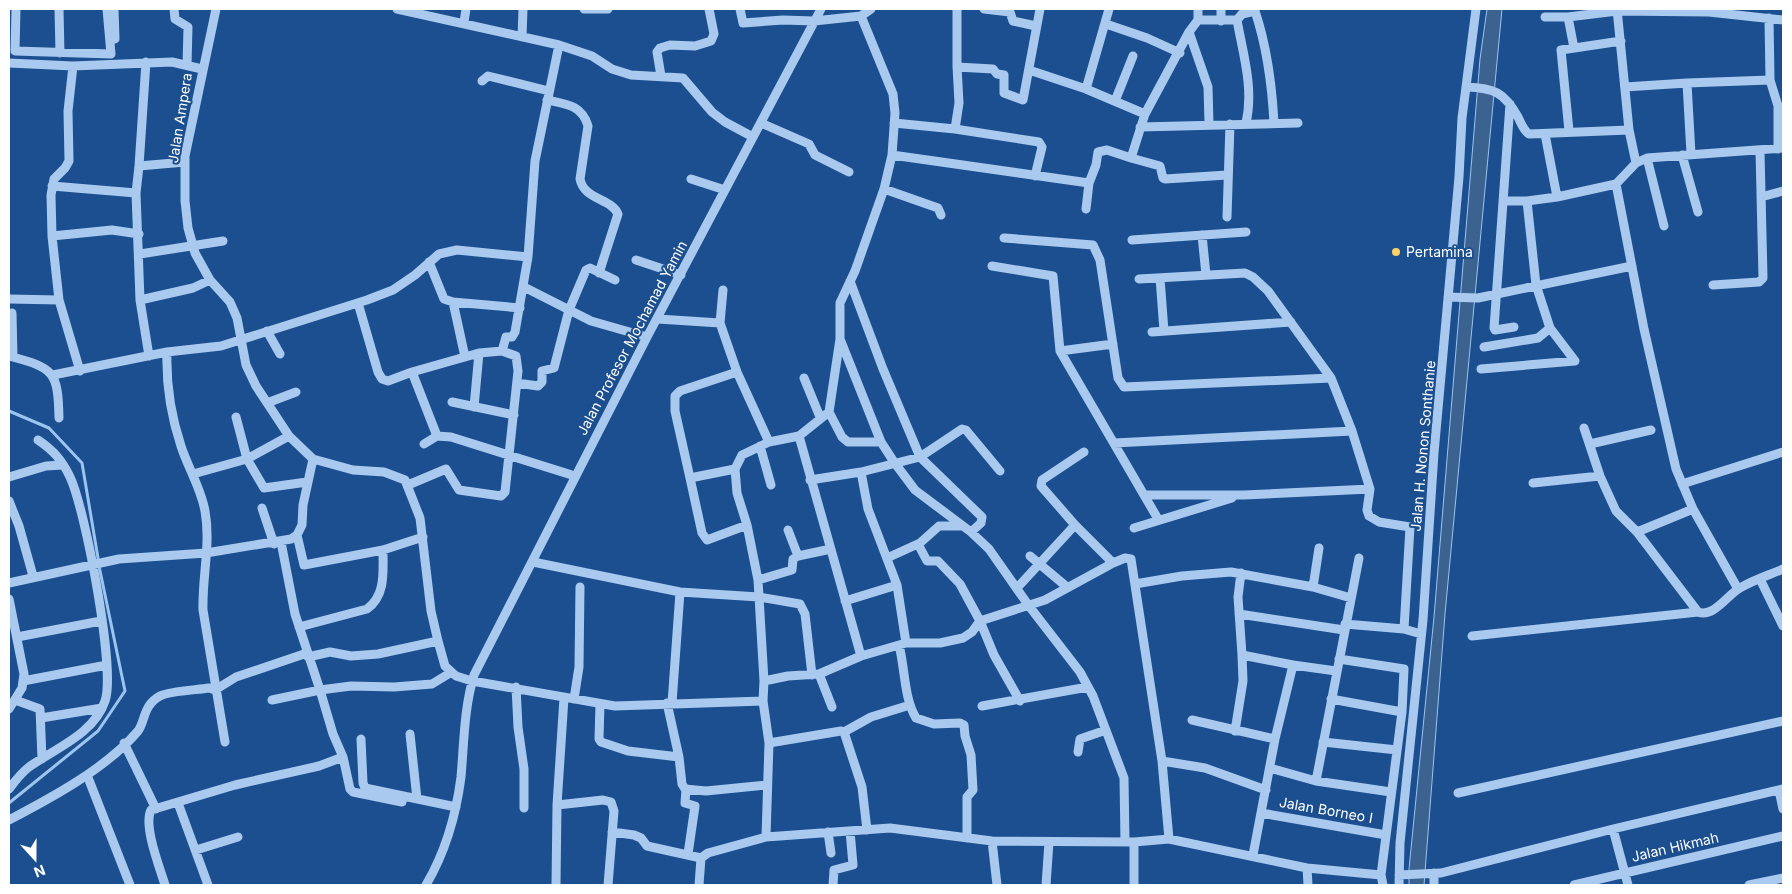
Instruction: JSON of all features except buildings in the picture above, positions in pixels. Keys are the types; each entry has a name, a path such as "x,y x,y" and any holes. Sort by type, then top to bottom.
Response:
{"street":[{"path":"16,9 12,20 15,51 111,54 107,9"},
{"path":"59,9 60,53"},
{"path":"114,9 114,64"},
{"path":"174,9 174,19 188,27 187,64"},
{"name":"Jalan Ampera","path":"216,9 202,69 185,162 185,201 192,245 210,280 230,302 237,318 246,365 256,386 289,436 313,458"},
{"path":"397,9 464,22 560,45 592,56 612,69 631,75 683,78 712,112 724,122 753,137"},
{"path":"464,22 466,9"},
{"path":"522,37 523,9"},
{"path":"584,9 608,9"},
{"path":"661,76 658,52 660,48 670,45 695,46 711,41 714,34 709,9"},
{"path":"740,9 743,23 783,20 814,21 861,16 871,9"},
{"name":"Jalan Profesor Mochamad Yamin","path":"426,885 448,844 455,809 472,682 647,337 821,9"},
{"path":"955,129 959,103 957,9"},
{"path":"984,9 1010,12 1014,21 1036,26"},
{"path":"957,67 993,70 997,74 1005,76 1004,93 1022,100 1040,9"},
{"path":"1086,89 1109,9"},
{"path":"1131,158 1145,114 1180,53 1189,32 1198,20 1198,9"},
{"path":"1221,9 1221,20"},
{"name":"Jalan H. Nonon Sonthanie","path":"1399,885 1403,875 1400,843 1421,634 1466,87 1476,9"},
{"path":"1198,20 1237,20 1244,14 1255,10 1262,30 1268,64 1274,123"},
{"path":"1617,10 1629,130 1636,163"},
{"path":"1551,14 1568,16 1617,10 1709,10 1783,20"},
{"path":"766,837 766,786 769,743 762,701 764,681 758,580 747,526 737,493 735,469 742,456 765,444 799,436 825,414 840,339 840,303 884,189 892,155 894,102 891,89 861,16"},
{"path":"1568,16 1574,48"},
{"path":"1503,201 1527,201 1557,197 1616,184 1636,163 1647,158 1781,148 1778,106 1770,80 1770,18"},
{"path":"1237,20 1250,90 1250,106 1246,123"},
{"path":"1106,24 1147,38 1180,53"},
{"path":"1189,32 1208,87 1210,124"},
{"path":"1569,132 1560,53 1562,49 1621,41"},
{"path":"502,351 506,337 512,336 515,332 524,287 535,161 560,45"},
{"path":"1115,101 1133,56"},
{"path":"146,62 136,193 140,254 140,300 149,356"},
{"path":"9,64 73,66 146,62 187,64 202,69"},
{"path":"73,66 68,111 69,161 65,168 56,175 52,186 52,236 60,300 80,371"},
{"path":"1029,70 1086,89 1145,114"},
{"path":"482,81 488,76 549,91"},
{"path":"1625,87 1770,80"},
{"path":"1687,83 1687,154 1698,212"},
{"path":"1466,87 1496,90 1510,104 1526,132 1545,134 1629,130"},
{"path":"547,100 574,106 586,118 588,126 580,179 581,185 594,197 616,209 618,214 599,273"},
{"path":"1510,104 1494,330 1514,327"},
{"path":"1140,127 1298,122"},
{"path":"761,123 809,144 815,155 849,172"},
{"path":"894,123 955,129 1041,143 1035,176"},
{"path":"1227,217 1230,124"},
{"path":"1545,134 1557,197"},
{"path":"1086,209 1089,183 1099,151 1107,150 1160,166 1163,178 1165,179 1227,175"},
{"path":"1713,284 1758,282 1764,278 1760,151"},
{"path":"892,155 1089,183"},
{"path":"1647,158 1664,226"},
{"path":"139,166 185,162"},
{"path":"691,180 725,190"},
{"path":"1616,184 1655,382 1676,469 1693,509 1738,588"},
{"path":"52,186 136,193"},
{"path":"884,189 938,208 942,215"},
{"path":"1761,196 1783,190"},
{"path":"1481,369 1575,362 1550,328 1536,285 1527,201"},
{"path":"52,236 112,230 139,234"},
{"path":"1132,240 1246,232"},
{"path":"1202,235 1206,276"},
{"path":"1004,238 1093,246 1096,248 1118,378 1124,387 1331,378"},
{"path":"140,254 223,241"},
{"path":"53,376 167,352 221,346 358,303 393,290 415,276 439,254 457,250 528,257"},
{"path":"636,260 681,275"},
{"path":"429,262 444,299 453,302 520,308"},
{"path":"992,266 1053,276 1060,351 1158,519"},
{"path":"1448,297 1478,298 1496,292 1632,266"},
{"path":"517,383 538,386 542,382 542,371 554,368 569,310 586,270 590,268 615,280"},
{"path":"1139,279 1245,273 1253,276 1268,291 1331,378 1352,431 1370,490 1367,510 1373,520 1391,525 1410,527 1404,629"},
{"path":"1160,278 1164,331"},
{"path":"140,300 193,288 210,280"},
{"path":"850,281 883,369 920,457 981,514 982,521 971,532"},
{"path":"524,287 609,328 647,337"},
{"path":"723,290 720,323 765,444 771,485"},
{"path":"9,298 60,300"},
{"path":"453,302 465,357"},
{"path":"358,303 378,372 382,379 388,381 412,372 479,353 502,351 516,356 518,361 505,492 501,496 459,490 446,469 408,485"},
{"path":"12,313 11,356 43,366 53,376 59,394 59,418"},
{"path":"658,319 720,323"},
{"path":"1152,332 1291,322"},
{"path":"1484,347 1538,338 1550,328"},
{"path":"267,331 280,354"},
{"path":"840,339 881,442 894,462 915,490 971,532 989,549 1029,606 1080,672 1106,730 1124,778 1134,885"},
{"path":"1060,351 1113,344"},
{"path":"167,352 170,402 181,446 205,508 206,553 202,589 203,610 225,742"},
{"path":"474,407 479,353"},
{"path":"412,372 437,436"},
{"path":"737,372 680,391 675,396 675,411 702,533 707,540 747,526"},
{"path":"804,378 825,414 842,438 848,442 881,442"},
{"path":"267,403 296,392"},
{"path":"452,402 514,415"},
{"path":"236,417 247,459 264,488 307,482"},
{"path":"1584,428 1600,476 1616,512 1637,532 1698,612"},
{"path":"810,480 861,472 894,462 920,457 964,429 1000,471"},
{"path":"1590,444 1652,430"},
{"path":"1114,443 1352,431"},
{"path":"193,474 247,459 289,436"},
{"path":"424,444 437,436 457,439 576,476"},
{"path":"799,436 861,656"},
{"path":"9,789 28,768 76,738 91,724 106,700 108,688 101,620 78,497 63,465 54,451 38,440"},
{"path":"1084,452 1041,482 1041,486 1074,525 1113,563"},
{"path":"1682,484 1783,452"},
{"path":"423,537 383,550 304,565 297,535 302,525 307,482 313,458 353,470 384,472 402,477 408,485 420,518 423,537 431,611 445,666 450,672 472,682 516,687 600,704 762,701"},
{"path":"9,477 46,466 63,465"},
{"path":"690,478 735,469"},
{"path":"861,472 868,509 898,585 902,644 910,705 916,718 922,721 934,724 960,723 964,725 964,736 971,756 973,790 967,797 967,838"},
{"path":"1533,483 1600,476"},
{"path":"1144,495 1244,495 1370,490"},
{"path":"1134,528 1158,519 1244,495"},
{"path":"9,501 19,526 33,576"},
{"path":"262,508 278,543 299,627 333,734 343,757 350,789 353,792 455,809"},
{"path":"1637,532 1693,509"},
{"path":"1017,588 1074,525"},
{"path":"887,558 918,544 939,526 962,526"},
{"path":"788,530 798,556"},
{"path":"9,583 33,576 84,568 92,564 119,559 206,553 278,543 297,535"},
{"path":"918,544 927,561 938,561 960,584 980,621 994,655 1020,700"},
{"path":"758,580 792,570 793,559 798,556 831,548"},
{"path":"1313,587 1319,548"},
{"path":"299,627 367,609 374,603 382,584 383,550"},
{"path":"1030,556 1068,587"},
{"path":"764,681 788,676 815,674 861,656 902,644 940,643 963,638 975,629 980,621 1029,606 1125,558 1133,560 1162,760 1169,839"},
{"path":"1316,781 1359,558"},
{"path":"533,562 680,592 759,597 802,605 815,674 832,707"},
{"path":"1472,636 1709,612 1732,596 1738,588 1783,569"},
{"path":"1135,584 1200,574 1240,573 1313,587 1351,598"},
{"path":"1235,731 1243,680 1238,587 1240,573"},
{"path":"1760,579 1783,626"},
{"path":"845,601 898,585"},
{"path":"574,699 579,667 580,587"},
{"path":"680,592 670,703 682,784 686,789 685,803 694,806 688,854"},
{"path":"9,599 23,681 9,709"},
{"path":"1239,614 1345,627 1404,629 1421,634"},
{"path":"17,637 101,620"},
{"path":"215,690 236,677 308,655 330,652 351,656 378,654 438,641"},
{"path":"1242,655 1336,671"},
{"path":"1339,659 1404,669 1402,712 1381,875 1384,885"},
{"path":"23,681 107,665"},
{"path":"1253,856 1275,739 1293,665"},
{"path":"272,700 351,686 394,687 432,684 450,672"},
{"path":"516,687 515,702 524,769 524,808"},
{"path":"982,706 1088,687"},
{"path":"9,820 87,776 139,730 143,714 160,696 209,688 215,690"},
{"path":"556,885 557,805 564,698"},
{"path":"1331,699 1402,712"},
{"path":"15,700 40,709 42,759"},
{"path":"600,704 600,742 628,751 679,757"},
{"path":"769,743 838,731 844,732 871,717 910,705"},
{"path":"41,718 102,708"},
{"path":"1192,720 1275,739"},
{"path":"1458,793 1783,721"},
{"path":"1078,752 1080,739 1106,730"},
{"path":"844,732 862,787 867,830"},
{"path":"410,734 417,799"},
{"path":"362,739 362,783 365,788 455,809"},
{"path":"1323,742 1397,750"},
{"path":"124,743 156,809"},
{"path":"165,885 153,846 148,818 152,810 235,785 327,764 343,757"},
{"path":"1162,760 1185,763 1211,770 1266,790"},
{"path":"1270,768 1316,781 1391,792"},
{"path":"87,776 130,885"},
{"path":"686,789 706,791 766,786"},
{"path":"1403,875 1430,872 1441,873 1613,829 1781,790 1783,808"},
{"path":"557,805 608,800 614,811 608,885"},
{"path":"178,803 208,885"},
{"name":"Jalan Borneo I","path":"1261,813 1386,835"},
{"path":"701,858 708,853 766,837 890,828 992,841 1129,842 1169,839 1308,868 1381,875"},
{"path":"1613,829 1628,885"},
{"path":"834,885 834,870 853,865 850,831"},
{"path":"612,832 634,835 640,838 647,846 701,858"},
{"path":"828,832 831,853"},
{"name":"Jalan Hikmah","path":"1574,885 1783,836"},
{"path":"196,850 238,837"},
{"path":"992,841 997,885"},
{"path":"1046,885 1049,842"},
{"path":"699,885 701,858"},
{"path":"1308,868 1308,885"},
{"path":"1430,872 1434,885"},
{"path":"1754,885 1783,878"}],"water":[{"path":"1487,9 1502,9 1445,614 1424,885 1409,885 1434,617 1480,59"}],"waterway":[{"path":"9,411 49,428 82,463 98,558"},
{"path":"9,803 98,731 125,691 99,566"}],"place":[{"name":"Pertamina","path":"1396,252"}]}
